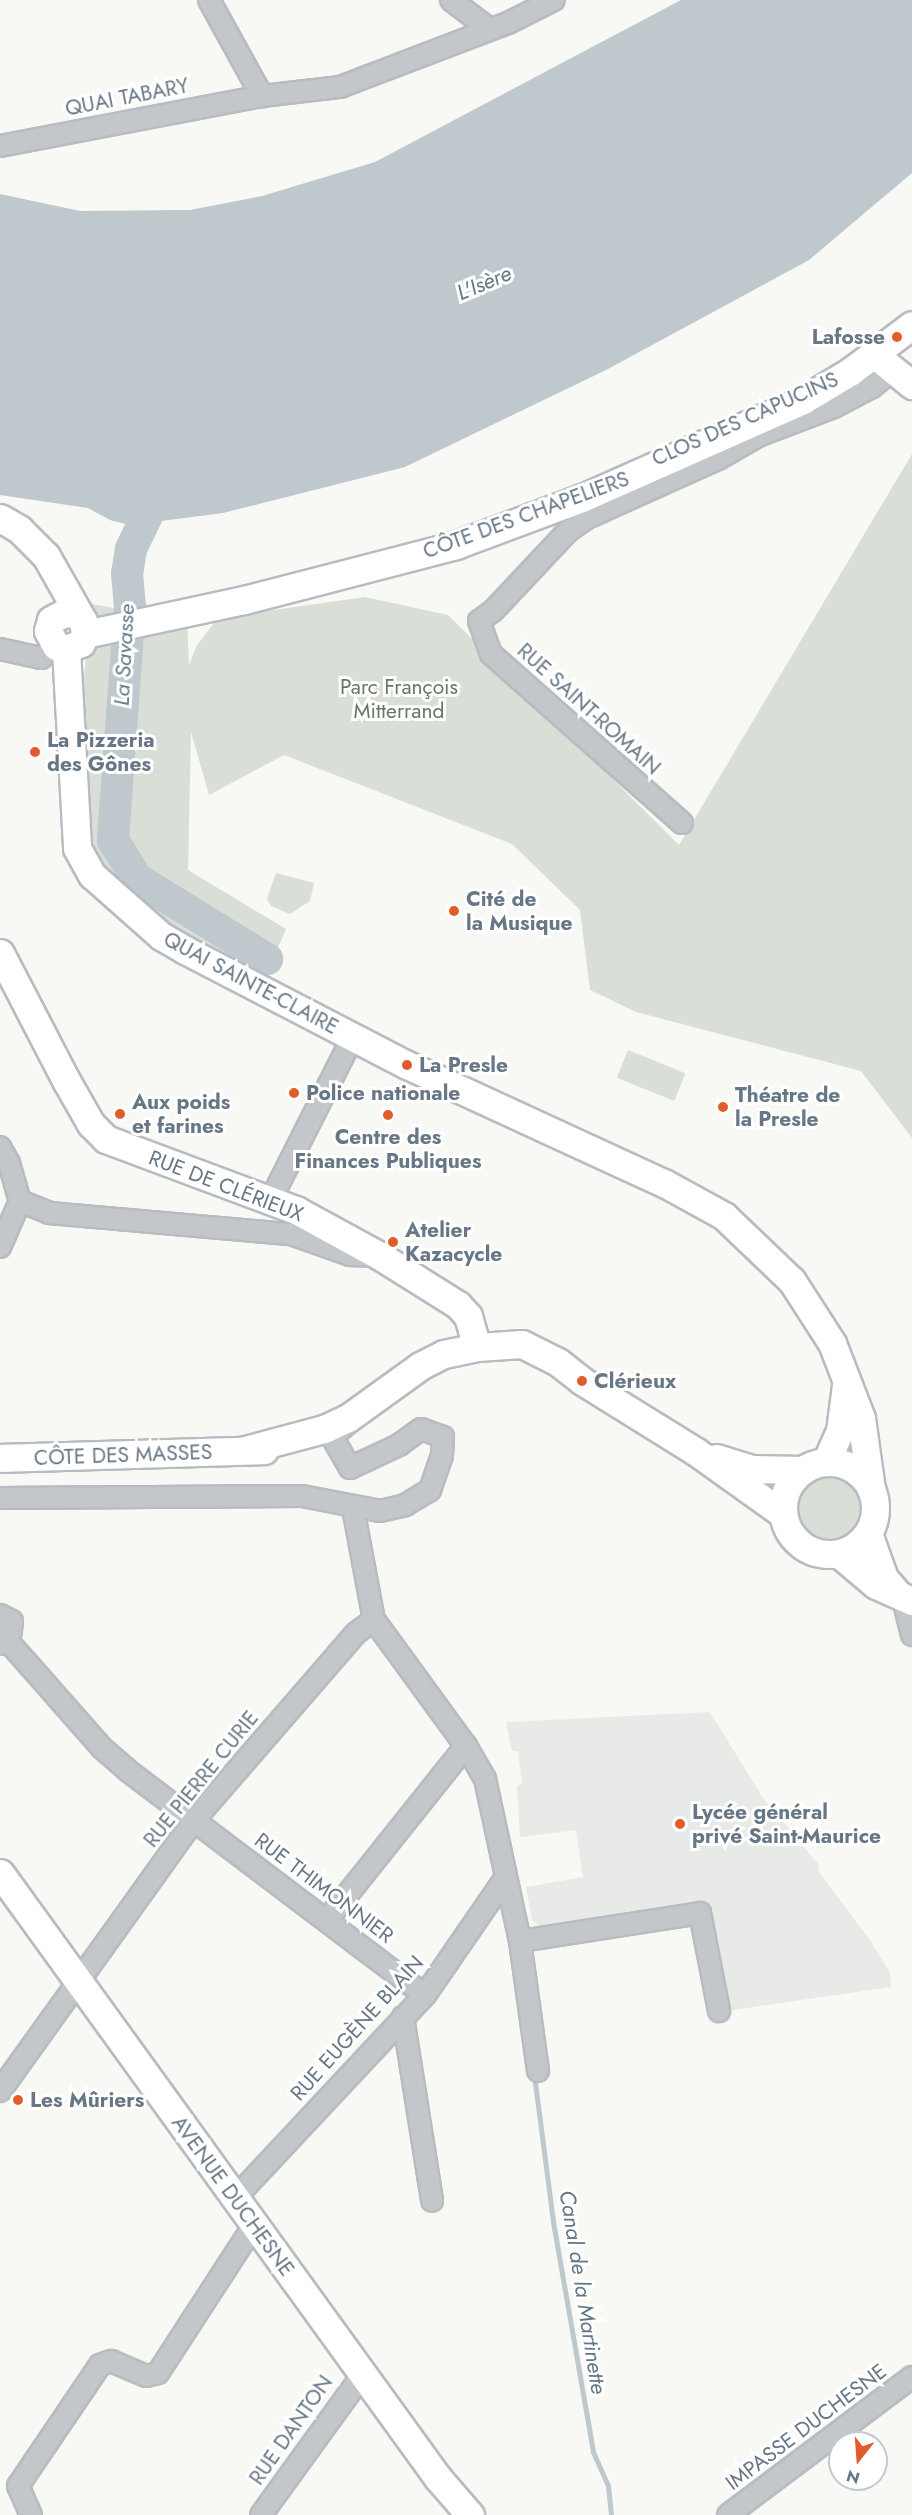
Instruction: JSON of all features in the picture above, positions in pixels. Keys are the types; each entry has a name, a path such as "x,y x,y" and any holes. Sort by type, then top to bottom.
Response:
{"main road":[{"name":"CÔTE DES CHAPELIERS","path":"68,632 113,629 145,622 456,546 582,498 793,405 893,370 912,325"},
{"path":"4,520 33,541 54,570 68,632"},
{"name":"QUAI SAINTE-CLAIRE","path":"68,632 77,848 92,875 161,936 456,1089 695,1199 750,1238 775,1261 810,1305 832,1343 861,1418 871,1489"},
{"name":"RUE DE CLÉRIEUX","path":"0,953 67,1082 92,1124 106,1139 296,1210 380,1256 459,1305 468,1316 475,1356"},
{"name":"CÔTE DES MASSES","path":"245,1450 324,1429 376,1398 420,1366 444,1354 475,1356"},
{"path":"475,1356 521,1363 582,1381 695,1451 783,1514 797,1542 817,1552 839,1554 860,1542 868,1533 875,1512 871,1489 852,1469 814,1466 752,1469 695,1451"},
{"name":"CÔTE DES MASSES","path":"0,1458 245,1450 301,1451 333,1441 361,1428 431,1379 475,1356"},
{"path":"783,1514 787,1489 836,1445 844,1415 845,1378"},
{"path":"868,1533 884,1578 907,1600"},
{"path":"839,1554 876,1586 907,1600"},
{"name":"AVENUE DUCHESNE","path":"0,1873 438,2478 470,2515"}],"street":[{"path":"209,0 262,96"},
{"path":"451,0 488,28"},
{"name":"QUAI TABARY","path":"0,146 262,96 362,81 554,0"},
{"name":"CLOS DES CAPUCINS","path":"479,621 568,531 585,519 718,459 758,436 834,407 872,387 893,370"},
{"name":"RUE SAINT-ROMAIN","path":"479,621 491,654 682,823"},
{"path":"0,649 41,658 68,632"},
{"path":"270,1201 353,1037"},
{"path":"0,1147 9,1163 20,1201 0,1247"},
{"path":"20,1201 49,1213 291,1234 350,1254 380,1256"},
{"path":"0,1498 302,1496 380,1512 405,1505 430,1490 442,1456 443,1437 421,1429 399,1445 350,1468 333,1441 337,1430 359,1415 376,1398"},
{"path":"353,1508 374,1620 466,1746 485,1779 504,1880 520,1941 538,2071"},
{"path":"907,1600 912,1635"},
{"path":"0,1615 12,1621 3,1642"},
{"name":"RUE PIERRE CURIE","path":"0,2091 195,1819 356,1633 374,1620"},
{"name":"RUE THIMONNIER","path":"3,1642 102,1748 425,1995"},
{"path":"327,1920 466,1746"},
{"name":"RUE EUGÈNE BLAIN","path":"235,2198 425,1995 504,1880"},
{"path":"520,1941 700,1913 719,2012"},
{"path":"403,2017 432,2201"},
{"path":"31,2515 18,2486 100,2365 111,2361 146,2376 158,2373 254,2225"},
{"name":"RUE DANTON","path":"261,2515 363,2374"},
{"name":"IMPASSE DUCHESNE","path":"728,2515 912,2377"}],"shaded area":[{"path":"710,1712 763,1798 819,1865 818,1871 870,1940 890,1973 891,1987 726,2011 704,1905 544,1929 532,1920 526,1887 583,1877 576,1830 520,1837 517,1786 522,1784 518,1751 512,1751 506,1722"}],"green space":[{"name":"Parc François Mitterrand","path":"912,454 912,1138 861,1071 636,1012 590,990 580,910 512,844 284,755 209,795 191,732 188,870 286,929 266,975 191,941 121,888 100,862 86,835 79,731 91,604 187,620 189,665 197,645 218,618 365,597 448,615 679,845"},
{"path":"276,873 314,883 310,901 290,914 271,906 267,899"},
{"path":"628,1050 685,1073 674,1101 617,1078"},
{"path":"833,1475 851,1484 858,1495 860,1508 858,1521 851,1532 840,1539 821,1541 803,1532 796,1521 794,1502 803,1484 814,1477"}],"water":[{"name":"L'Isère","path":"681,0 912,0 912,173 809,260 606,370 405,467 223,513 161,521 141,528 110,520 88,508 0,495 0,194 80,211 190,210 262,196 375,162"}],"waterway":[{"name":"La Savasse","path":"159,491 131,549 127,573 130,607 113,840 137,879 267,959"},
{"name":"Canal de la Martinette","path":"534,2075 553,2222 593,2452 608,2486 611,2515"}],"place":[{"name":"Lafosse","path":"897,337"},
{"name":"La Pizzeria des Gônes","path":"35,752"},
{"name":"Cité de la Musique","path":"454,911"},
{"name":"La Presle","path":"407,1065"},
{"name":"Police nationale","path":"294,1093"},
{"name":"Théatre de la Presle","path":"723,1107"},
{"name":"Aux poids et farines","path":"120,1114"},
{"name":"Centre des Finances Publiques","path":"388,1115"},
{"name":"Atelier Kazacycle","path":"393,1242"},
{"name":"Clérieux","path":"582,1381"},
{"name":"Lycée général privé Saint-Maurice","path":"680,1824"},
{"name":"Les Mûriers","path":"18,2100"}]}
